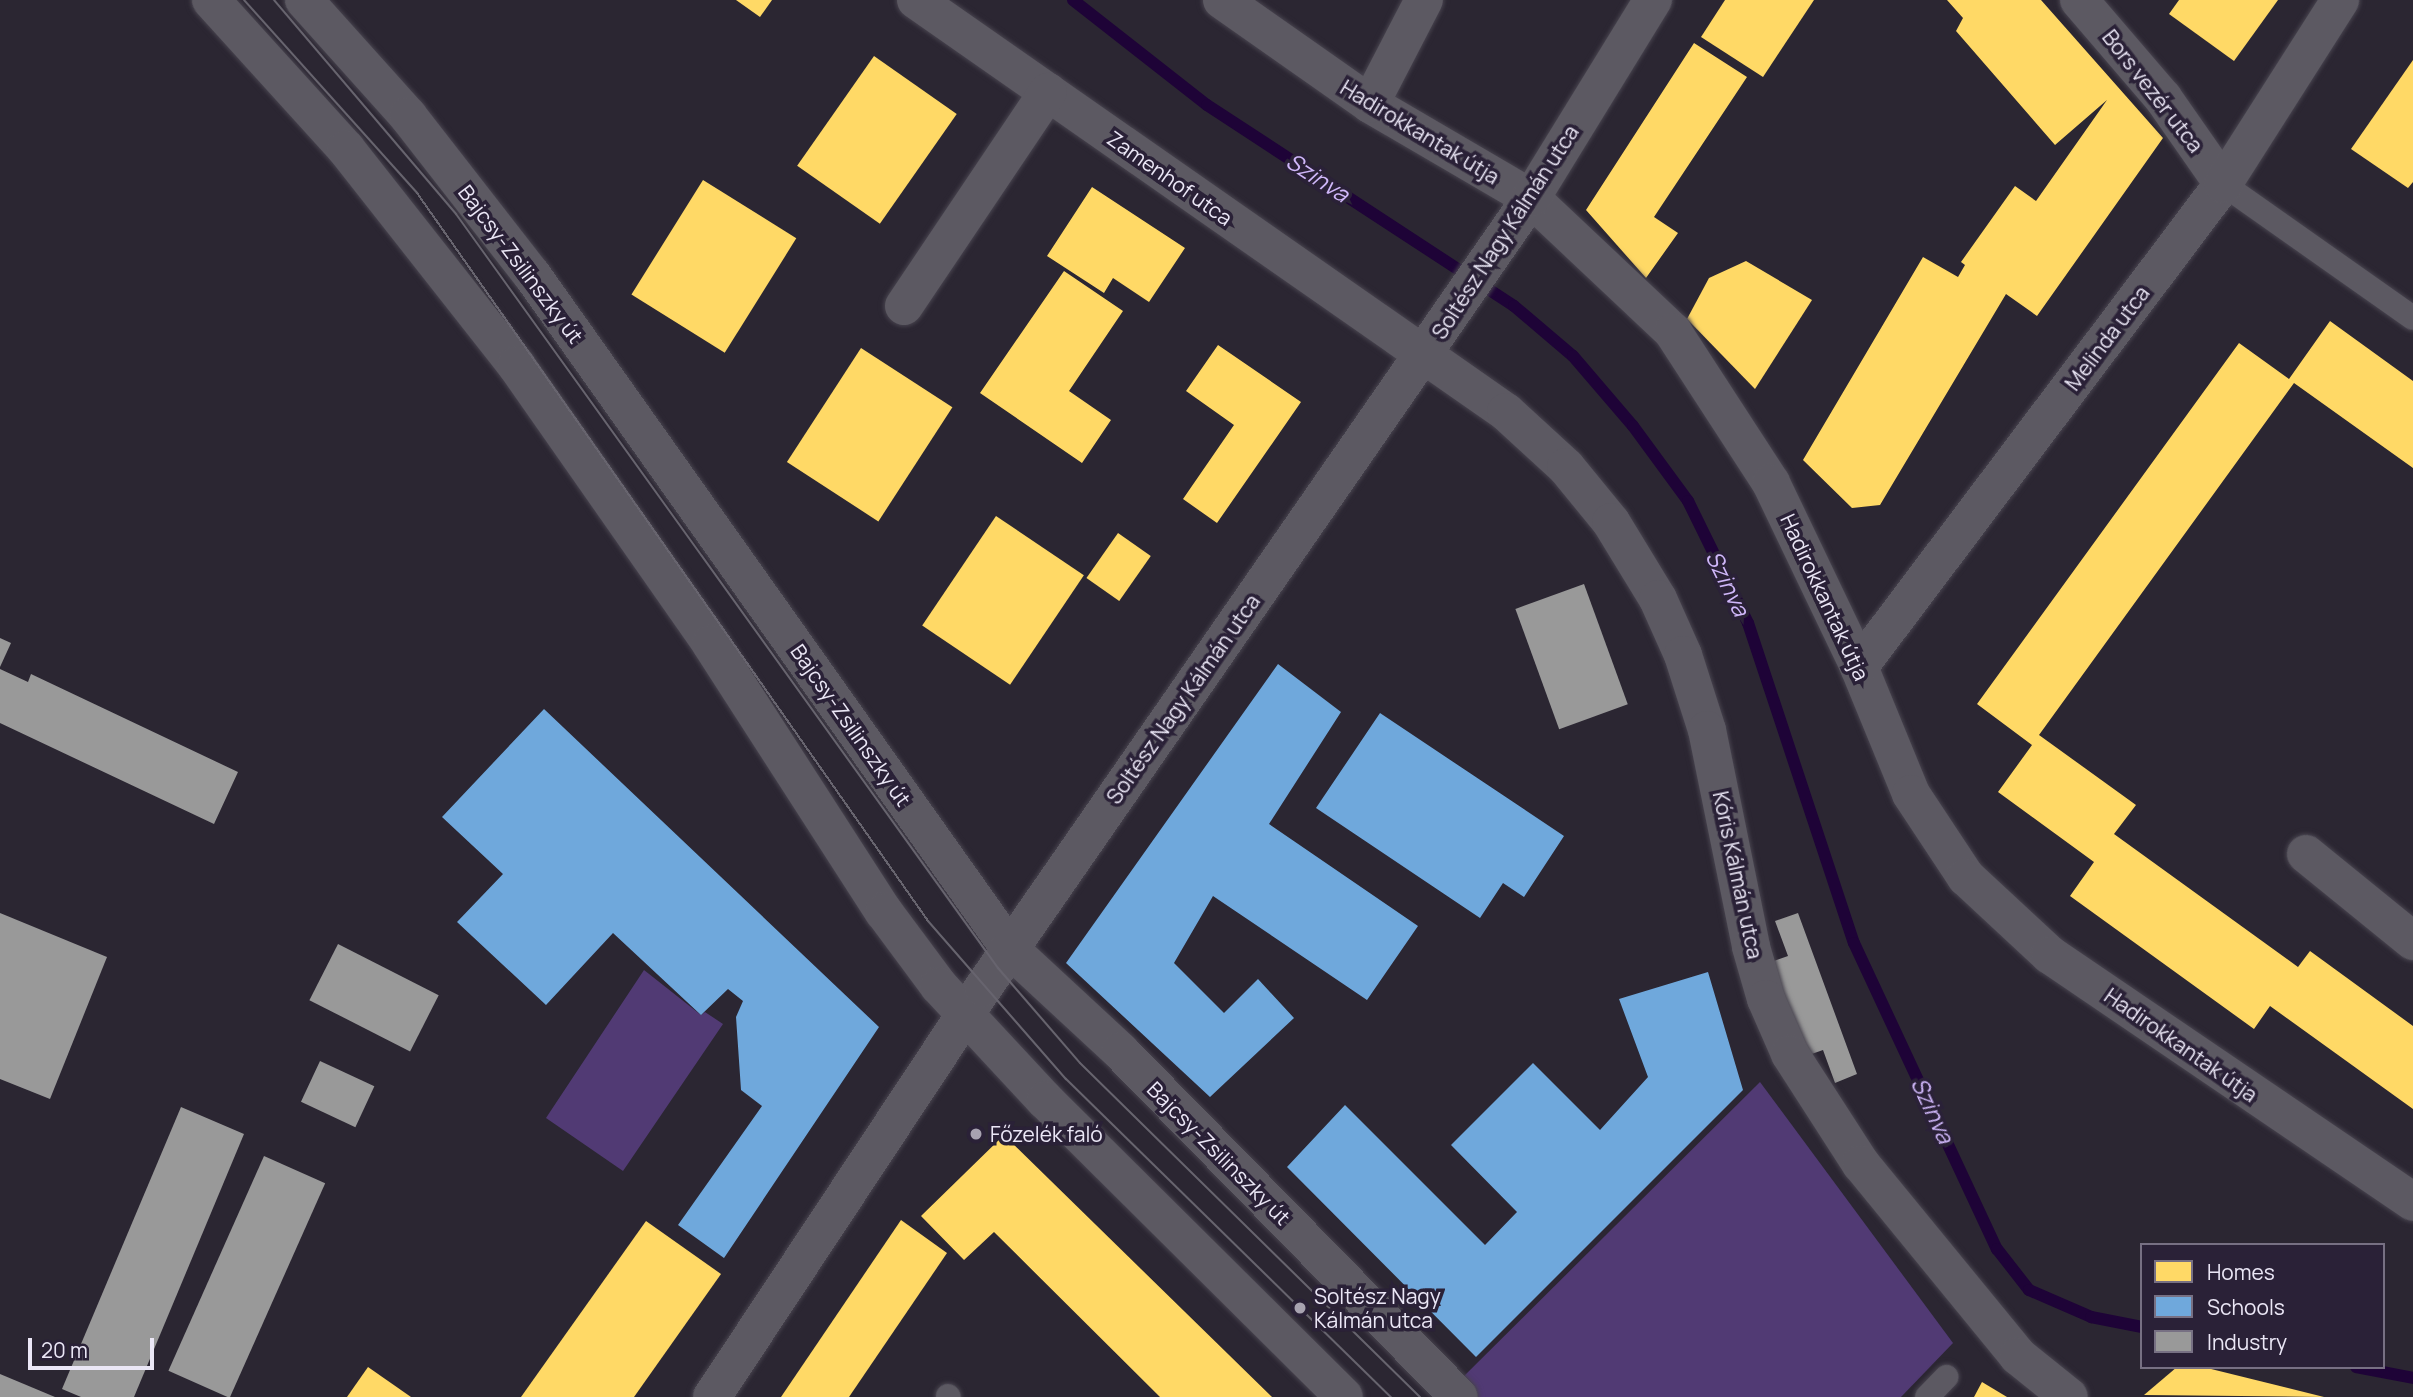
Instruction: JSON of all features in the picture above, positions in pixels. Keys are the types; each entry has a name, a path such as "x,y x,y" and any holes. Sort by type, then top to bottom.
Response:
{"street":[{"path":"211,0 346,149 516,365 711,645 884,912 963,1016 1332,1394"},
{"name":"Bajcsy-Zsilinszky út","path":"304,0 408,116 532,275 1010,949 1120,1052 1459,1397"},
{"name":"Zamenhof utca","path":"916,0 1423,356"},
{"name":"Hadirokkantak útja","path":"1222,0 1370,104 1531,198 1673,332 1771,483 1859,667 1911,794 1966,877 2050,955 2413,1202"},
{"path":"1370,104 1424,0"},
{"name":"Soltész Nagy Kálmán utca","path":"712,1397 963,1016 1531,198 1653,0"},
{"name":"Bors vezér utca","path":"2080,0 2163,98 2223,184"},
{"name":"Melinda utca","path":"1859,667 2223,184 2340,0"},
{"path":"904,306 1048,92"},
{"name":"Kóris Kálmán utca","path":"1423,356 1506,412 1566,467 1611,522 1658,599 1683,655 1707,730 1751,947 1766,999 1790,1054 1861,1164 2018,1356 2069,1397"},
{"path":"2306,854 2413,941"}],"lane":[{"path":"2223,184 2413,318"},
{"path":"1927,1397 1946,1377"}],"shaded area":[{"path":"644,970 701,1015 705,1012 723,1024 623,1171 546,1118"},
{"path":"1760,1082 1953,1343 1901,1397 1474,1397 1458,1382"}],"building: Homes":[{"path":"736,0 772,0 760,17"},
{"path":"1725,0 1814,0 1763,77 1701,37"},
{"path":"1947,0 2041,0 2163,138 2037,316 2006,294 1880,505 1852,508 1803,460 1923,257 1958,277 1965,265 1961,262 2015,186 2036,201 2107,100 2055,145 1956,31 1963,18"},
{"path":"2179,0 2278,0 2234,61 2169,14"},
{"path":"1694,43 1747,77 1654,217 1678,233 1646,278 1586,210"},
{"path":"874,56 957,114 880,224 797,166"},
{"path":"2413,60 2413,182 2408,188 2351,149"},
{"path":"703,180 796,238 725,353 631,294"},
{"path":"1092,187 1185,248 1149,302 1113,278 1104,293 1047,256"},
{"path":"1746,261 1812,300 1755,389 1687,319 1709,278"},
{"path":"1064,271 1123,311 1069,391 1111,420 1082,463 980,393"},
{"path":"2330,321 2413,381 2413,468 2294,383 2039,735 2136,805 2114,834 2298,967 2310,951 2413,1026 2413,1109 2270,1006 2254,1029 2070,896 2094,862 1998,792 2032,745 1977,704 2239,343 2289,379"},
{"path":"1218,345 1301,402 1217,523 1183,499 1234,425 1186,391"},
{"path":"861,348 952,407 878,521 787,462"},
{"path":"996,516 1084,575 1010,685 922,625"},
{"path":"1118,533 1151,556 1119,601 1086,578"},
{"path":"1004,1135 1272,1397 1160,1397 994,1232 964,1260 921,1216"},
{"path":"901,1220 947,1253 849,1397 781,1397"},
{"path":"646,1221 721,1274 634,1397 521,1397"},
{"path":"368,1367 411,1397 347,1397"},
{"path":"2175,1369 2211,1369 2324,1397 2144,1395"},
{"path":"1982,1382 2007,1397 1974,1397"}],"building: Schools":[{"path":"1278,664 1341,712 1269,824 1418,926 1367,1000 1213,896 1174,963 1224,1013 1258,979 1294,1018 1210,1097 1066,963"},
{"path":"544,709 879,1027 724,1258 678,1225 762,1106 741,1090 736,1017 743,1001 728,989 701,1015 613,933 546,1005 457,922 503,874 442,817"},
{"path":"1380,713 1564,836 1524,897 1503,883 1480,918 1316,808"},
{"path":"1708,972 1743,1090 1476,1357 1287,1167 1345,1105 1485,1245 1517,1212 1451,1145 1533,1063 1600,1130 1648,1077 1619,999"}],"building: Industry":[{"path":"1584,584 1628,704 1559,729 1515,609"},
{"path":"0,638 11,643 0,667"},
{"path":"0,669 28,682 31,674 238,772 214,824 0,723"},
{"path":"0,913 107,957 50,1099 0,1079"},
{"path":"1798,913 1857,1074 1835,1083 1823,1050 1806,1056 1771,962 1788,956 1775,921"},
{"path":"338,944 439,995 410,1051 309,1000"},
{"path":"320,1061 374,1086 355,1127 301,1102"},
{"path":"181,1107 244,1134 134,1397 81,1397 62,1389"},
{"path":"264,1156 325,1183 230,1397 168,1371"},
{"path":"0,1374 55,1397 0,1397"}],"waterway":[{"name":"Szinva","path":"1073,0 1207,105 1514,306 1573,356 1633,426 1688,501 1748,623 1854,943 1997,1249 2029,1290 2091,1317 2140,1327"},
{"name":"Szinva","path":"2366,1369 2413,1378"}],"tram line":[{"path":"244,0 417,193 928,921 1066,1079 1391,1397"},
{"path":"274,0 456,214 998,968 1080,1063 1420,1397"}],"place":[{"name":"Főzelék faló","path":"976,1134"},
{"name":"Soltész Nagy Kálmán utca","path":"1300,1308"}]}
